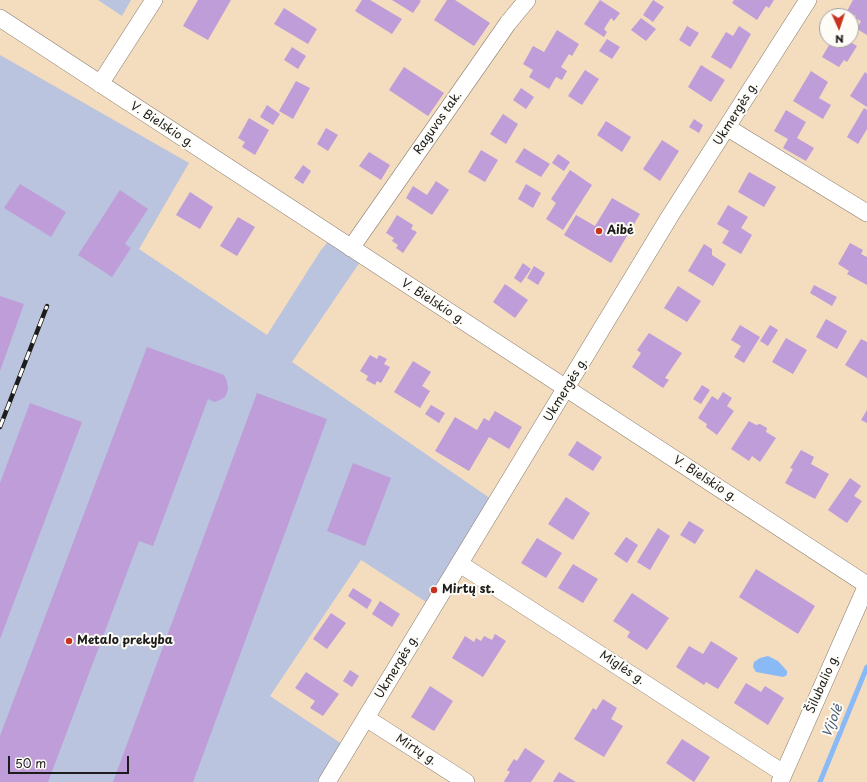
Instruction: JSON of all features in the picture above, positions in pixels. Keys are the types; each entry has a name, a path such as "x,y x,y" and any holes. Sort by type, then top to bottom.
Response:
{"street":[{"path":"100,84 154,0"},
{"name":"Raguvos tak.","path":"351,248 508,23 527,0"},
{"name":"Ukmergės g.","path":"327,782 567,389 670,216 728,128 808,0"},
{"name":"V. Bielskio g.","path":"0,18 867,585"},
{"path":"728,128 867,213"},
{"name":"Miglės g.","path":"460,564 782,778"},
{"name":"Šilubalio g.","path":"782,778 867,585"},
{"name":"Mirtų g.","path":"366,718 466,782"}],"shaded area":[{"path":"98,0 131,0 122,16"},
{"path":"0,55 189,163 139,249 267,335 321,250 333,236 364,256 292,362 497,503 434,607 361,560 270,696 348,748 327,782 0,782"}],"water":[{"path":"768,656 778,661 787,671 787,675 783,677 756,672 753,667 754,662 760,658"}],"building":[{"path":"198,0 231,0 208,40 183,26"},
{"path":"362,0 370,0 402,19 392,34 355,11"},
{"path":"392,0 419,0 421,1 413,13"},
{"path":"447,0 455,0 490,23 474,46 434,20"},
{"path":"600,0 620,13 614,21 611,18 604,29 607,32 604,37 584,24"},
{"path":"653,0 664,7 653,22 643,15"},
{"path":"734,0 774,0 769,8 766,6 757,20 732,3"},
{"path":"853,0 867,0 867,35 859,30 861,21 859,20 859,8 849,8"},
{"path":"284,8 317,29 308,44 274,24"},
{"path":"641,18 656,29 646,41 631,30"},
{"path":"687,26 699,33 690,47 679,40"},
{"path":"739,26 751,34 731,69 711,57 726,32 733,36"},
{"path":"557,30 579,44 572,56 569,54 561,67 567,71 562,80 556,77 549,89 529,77 533,70 523,64 533,46 544,52"},
{"path":"607,39 620,47 612,59 599,51"},
{"path":"292,47 306,56 298,69 284,60"},
{"path":"827,48 856,48 847,62 844,60 839,67 822,57"},
{"path":"701,65 725,80 711,102 688,87"},
{"path":"404,67 444,93 428,116 389,90"},
{"path":"585,70 599,79 582,105 568,96"},
{"path":"811,71 828,82 819,98 831,105 823,119 793,101"},
{"path":"865,72 867,74 867,107 850,96"},
{"path":"296,81 310,88 293,119 279,111"},
{"path":"521,88 534,97 526,109 513,100"},
{"path":"267,105 280,114 273,125 260,117"},
{"path":"864,108 867,110 867,129 858,144 847,137"},
{"path":"786,110 806,122 797,138 814,148 806,161 783,148 788,139 774,131"},
{"path":"503,114 518,124 506,144 490,134"},
{"path":"249,118 269,130 255,155 242,147 245,142 238,138"},
{"path":"694,119 703,125 699,133 689,127"},
{"path":"606,121 631,137 622,152 597,135"},
{"path":"326,128 338,135 328,151 317,144"},
{"path":"662,140 679,151 660,181 643,169"},
{"path":"524,148 550,164 541,177 515,162"},
{"path":"481,150 498,160 485,182 468,172"},
{"path":"369,152 390,165 381,180 359,166"},
{"path":"558,154 570,162 564,171 552,163"},
{"path":"303,165 311,171 303,184 294,178"},
{"path":"570,170 592,185 563,230 546,219 556,203 551,199"},
{"path":"749,172 776,187 764,207 738,192"},
{"path":"436,181 449,190 432,215 406,198 413,186 427,195"},
{"path":"20,184 66,212 51,237 4,208"},
{"path":"526,184 541,193 533,208 518,199"},
{"path":"120,190 148,209 125,244 131,248 112,277 78,255"},
{"path":"190,192 213,207 200,229 176,215"},
{"name":"Aibė","path":"612,198 640,214 611,263 564,235 576,215 595,226"},
{"path":"728,205 748,217 741,228 752,235 741,254 722,243 729,231 717,224"},
{"path":"397,215 413,225 411,229 417,232 403,253 396,248 398,245 392,241 394,238 386,233"},
{"path":"238,217 255,227 237,256 220,246"},
{"path":"850,243 863,250 861,254 867,257 867,285 847,274 849,271 838,264"},
{"path":"704,244 712,249 712,255 726,264 713,286 688,271"},
{"path":"523,263 531,269 521,283 514,278"},
{"path":"534,266 545,273 538,285 527,278"},
{"path":"505,284 528,300 515,318 493,302"},
{"path":"814,285 837,297 832,306 810,293"},
{"path":"678,286 701,301 687,322 664,308"},
{"path":"0,296 24,304 0,371"},
{"path":"826,319 847,331 837,349 816,337"},
{"path":"740,325 760,337 744,363 734,357 741,346 731,340"},
{"path":"770,325 778,330 768,346 760,341"},
{"path":"649,333 682,353 665,378 669,380 663,388 632,367 641,353 637,350"},
{"path":"786,338 807,350 793,374 772,362"},
{"path":"861,339 867,342 867,378 845,365"},
{"name":"Metalo prekyba","path":"147,347 224,375 227,381 228,390 225,397 220,400 214,402 208,399 153,546 139,541 48,782 0,782 0,736"},
{"path":"370,355 377,359 379,355 387,359 384,364 390,367 381,383 377,381 375,385 366,380 368,376 360,371"},
{"path":"413,361 431,372 422,386 430,391 420,408 394,392"},
{"path":"702,385 710,390 701,404 693,399"},
{"path":"723,392 732,398 727,406 734,411 717,435 706,427 707,424 698,418 712,396 718,400"},
{"path":"257,393 327,419 193,782 113,782"},
{"path":"30,403 82,422 0,639 0,483"},
{"path":"431,405 445,413 439,423 425,414"},
{"path":"867,410 867,423 861,420"},
{"path":"495,411 522,427 509,449 489,437 469,471 435,451 455,417 477,430 484,418 489,421"},
{"path":"749,421 767,428 766,432 776,438 760,462 752,456 749,461 731,449"},
{"path":"577,441 602,457 593,471 568,455"},
{"path":"801,450 814,457 811,464 829,474 815,499 785,483 793,469 790,468"},
{"path":"353,463 391,478 365,546 327,531"},
{"path":"850,478 861,486 854,496 862,501 847,523 828,510"},
{"path":"566,497 590,513 573,540 548,524"},
{"path":"689,521 704,530 695,544 680,535"},
{"path":"658,528 670,536 650,570 637,562"},
{"path":"626,537 638,545 627,563 614,554"},
{"path":"537,538 562,553 546,578 521,563"},
{"path":"573,564 598,579 583,603 558,588"},
{"path":"756,569 815,606 798,634 739,597"},
{"path":"353,588 372,600 367,609 348,596"},
{"path":"632,593 669,618 647,650 627,637 630,632 613,621"},
{"path":"380,601 400,614 392,627 372,614"},
{"path":"331,613 346,623 327,649 313,639"},
{"path":"495,634 506,641 483,677 452,658 465,636 474,642 476,638 481,641 484,636 492,640"},
{"path":"711,641 738,658 718,689 706,682 704,685 676,667 689,646 703,654"},
{"path":"350,670 359,676 352,687 343,681"},
{"path":"306,672 339,694 323,716 310,708 315,701 295,688"},
{"path":"746,683 761,692 765,686 784,698 768,725 734,703"},
{"path":"430,686 453,701 434,731 411,717"},
{"path":"603,699 617,708 611,719 623,726 604,757 574,739 593,708 596,710"},
{"path":"682,739 710,757 694,782 666,763"},
{"path":"525,748 545,761 531,782 505,782 504,781 510,772 507,770 514,759 517,761"},
{"path":"559,772 576,782 553,782"}],"waterway":[{"name":"Vijolė","path":"820,782 867,667"}],"railway":[{"path":"0,427 47,306"}],"place":[{"name":"Aibė","path":"599,231"},
{"name":"Mirtų st.","path":"434,590"},
{"name":"Metalo prekyba","path":"69,641"}]}
